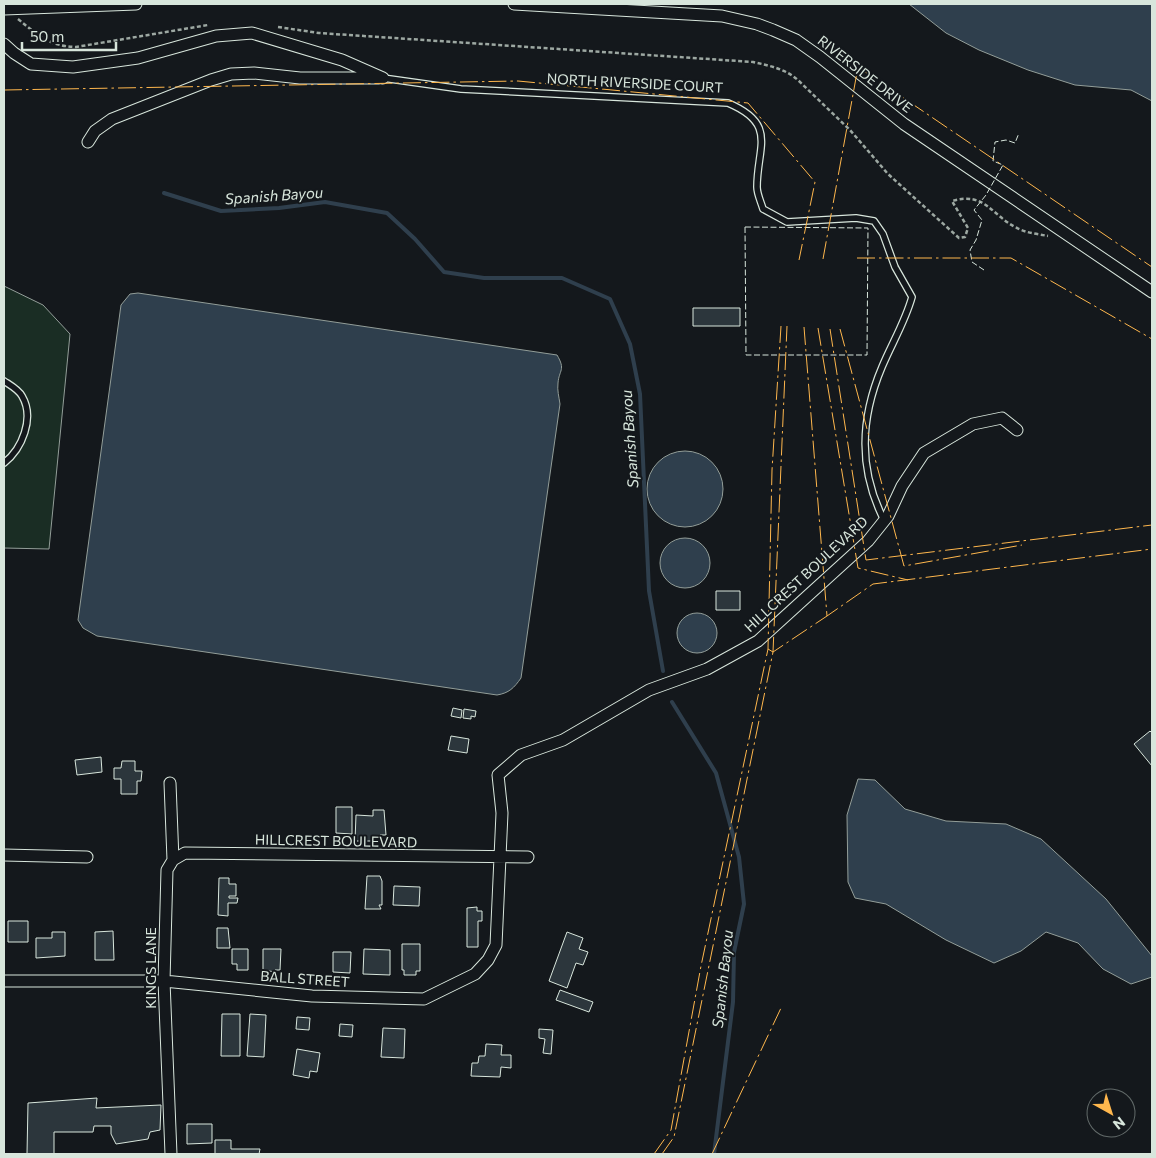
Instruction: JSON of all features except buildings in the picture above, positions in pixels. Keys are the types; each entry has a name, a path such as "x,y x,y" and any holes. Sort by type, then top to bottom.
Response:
{"street":[{"path":"4,9 136,4"},
{"name":"RIVERSIDE DRIVE","path":"514,4 722,16 757,24 796,40 904,124 1152,292"},
{"path":"4,44 31,64 73,67 138,58 216,36 252,33 342,60 383,78"},
{"name":"NORTH RIVERSIDE COURT","path":"88,142 95,131 112,119 231,74 254,73 300,78 383,78"},
{"name":"HILLCREST BOULEVARD","path":"500,858 502,813 498,775 521,755 563,740 649,690 707,669 758,641 868,541 884,520 902,486 924,453 973,424 1002,418 1017,430"},
{"name":"KINGS LANE","path":"170,783 173,860 167,870 164,981 171,1154"},
{"name":"HILLCREST BOULEVARD","path":"173,860 185,853 528,857"},
{"path":"4,855 87,857"},
{"name":"BALL STREET","path":"4,981 164,981 312,996 424,999 475,974 488,960 496,945 500,858"}],"lane":[{"name":"NORTH RIVERSIDE COURT","path":"383,78 461,89 728,102 745,110 758,125 763,142 757,188 763,210 787,222 856,218 874,221 883,234 895,267 912,296 906,318 881,368 864,428 865,465 884,520"},
{"path":"4,381 22,396 26,409 26,428 19,447 4,463"}],"green space":[{"path":"4,286 43,305 70,334 49,549 4,548"}],"water":[{"path":"909,4 1152,4 1152,101 1131,90 1075,85 1028,70 979,50 946,33"},
{"path":"138,293 557,355 562,367 558,386 560,404 521,678 513,687 505,693 497,695 97,636 83,628 78,620 121,305 130,294"},
{"path":"685,451 700,454 712,462 720,474 723,489 720,504 712,516 700,524 685,527 670,524 658,516 650,504 647,489 650,474 658,462 670,454"},
{"path":"685,538 703,545 710,563 703,581 685,588 667,581 660,563 667,545"},
{"path":"701,613 708,616 714,622 717,633 716,641 708,650 701,653 693,653 686,650 678,641 677,629 680,622 689,614"},
{"path":"858,779 875,780 905,809 946,821 1006,824 1041,839 1106,899 1152,956 1152,977 1131,984 1103,969 1078,943 1046,932 1021,951 994,963 946,940 886,904 855,898 848,882 847,815"}],"waterway":[{"name":"Spanish Bayou","path":"164,193 221,211 279,208 325,202 387,213 415,239 444,272 484,278 562,278 610,299 630,344 640,394 649,591 663,671"},
{"name":"Spanish Bayou","path":"672,702 716,773 739,857 744,904 734,952 733,1002 714,1154"}],"fence":[{"path":"984,270 972,262 970,250 976,240 982,220 974,210 986,195 1003,165 993,161 995,142 1006,140 1015,143 1019,133"},
{"path":"745,227 868,228 867,355 746,355 745,227"}],"power":[{"path":"823,259 858,67 1152,267"},
{"path":"4,90 518,81 748,103 815,182 799,260"},
{"path":"857,258 1011,258 1152,339"},
{"path":"654,1154 671,1130 701,966 768,649 772,470 781,326"},
{"path":"662,1154 674,1137 773,652 787,326"},
{"path":"804,327 827,616 873,584 1152,549"},
{"path":"818,328 858,568 908,580"},
{"path":"830,329 866,560 1152,525"},
{"path":"840,329 904,566 1022,545"},
{"path":"768,649 773,652 827,616"},
{"path":"712,1154 781,1008"}]}
